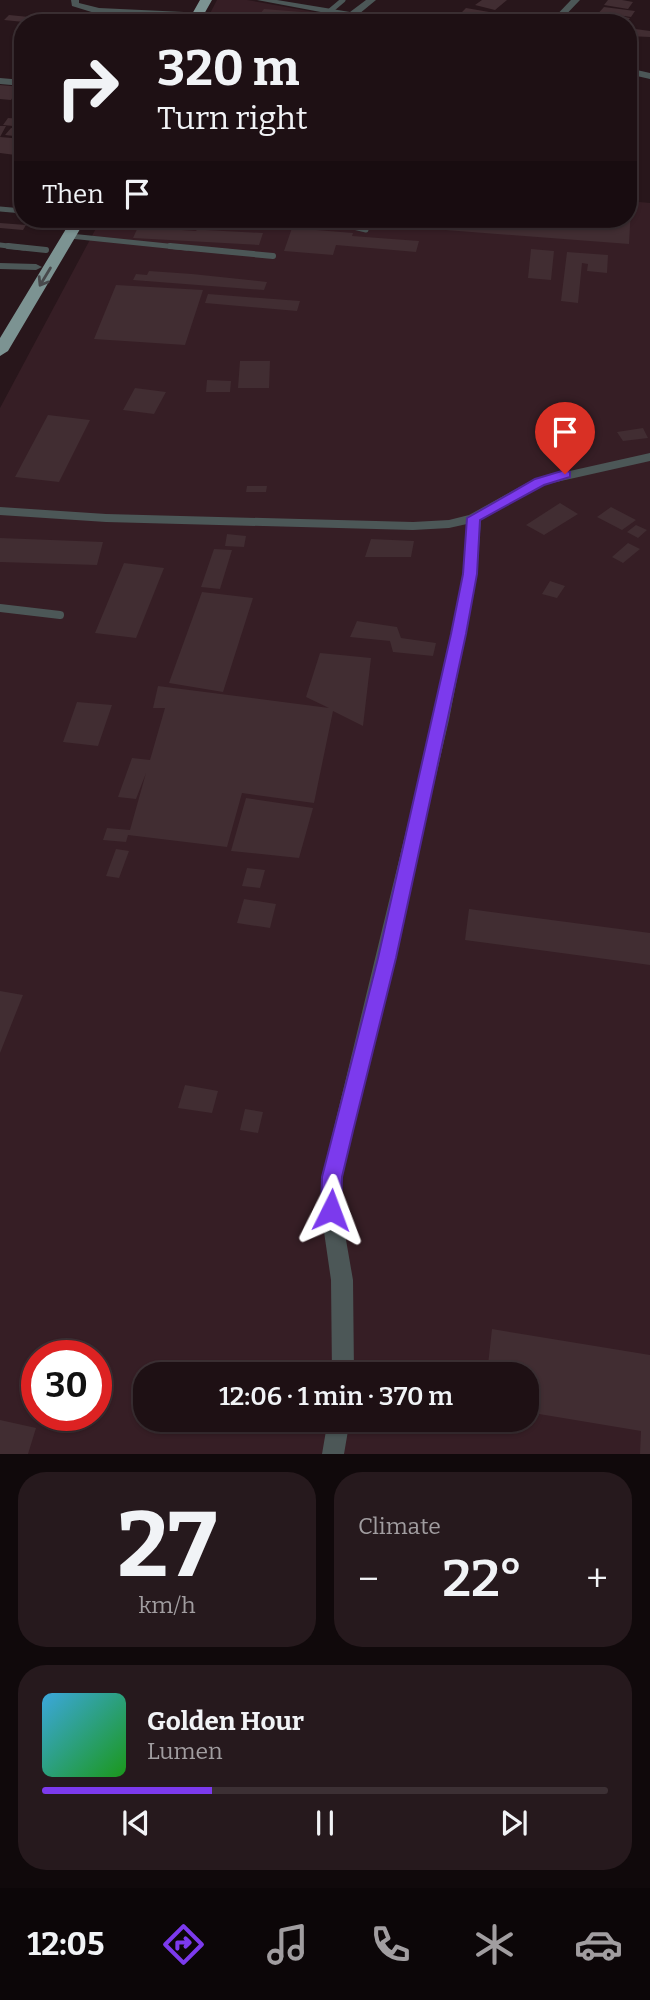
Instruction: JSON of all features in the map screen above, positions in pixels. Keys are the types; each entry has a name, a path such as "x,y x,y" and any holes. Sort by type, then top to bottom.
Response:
{"main road":[{"path":"193,14 206,0"},
{"path":"0,326 46,250 66,228"},
{"path":"0,351 74,228"}],"street":[{"path":"75,0 75,4 84,9 132,14"},
{"path":"261,0 346,14"},
{"path":"353,14 372,0"},
{"path":"561,14 576,0"},
{"path":"0,266 36,267"},
{"path":"0,511 106,518 414,526 449,524 474,518 539,482 650,457"},
{"path":"342,1362 342,1280 331,1210 332,1177 387,958 444,708 470,574 474,518"},
{"path":"333,1454 337,1432"}],"lane":[{"path":"330,11 343,0"},
{"path":"358,228 366,230"},
{"path":"70,236 273,256"},
{"path":"0,245 46,250"},
{"path":"0,608 60,615"}],"shaded area":[{"path":"217,0 247,0 325,14 210,14"},
{"path":"637,202 650,203 650,1454 0,1454 0,408 96,228 637,228"}],"building":[{"path":"482,0 507,0 495,10 475,5"},
{"path":"608,0 633,2 628,9 604,5"},
{"path":"604,7 635,11 633,14 598,14"},
{"path":"466,8 495,13 494,14 460,14"},
{"path":"264,9 302,12 301,14 260,14"},
{"path":"9,15 14,16 14,21 4,20"},
{"path":"637,29 650,31 650,37 637,36"},
{"path":"0,85 14,86 11,100 0,99"},
{"path":"8,118 14,118 14,126 3,125"},
{"path":"0,126 6,126 0,137"},
{"path":"11,128 14,128 14,136 5,135"},
{"path":"0,137 14,138 14,155 0,153"},
{"path":"0,223 24,228 23,230 0,228"},
{"path":"138,228 196,231 198,228 208,228 206,230 263,233 259,245 133,238"},
{"path":"292,228 419,241 416,252 336,245 333,255 284,251"},
{"path":"420,228 630,228 629,244"},
{"path":"531,249 554,251 551,280 528,278"},
{"path":"567,252 608,255 607,273 587,271 588,264 582,263 578,303 561,301"},
{"path":"149,271 267,282 264,290 133,280 136,274 147,275"},
{"path":"116,285 203,290 185,345 94,339"},
{"path":"208,294 300,301 297,311 205,303"},
{"path":"240,361 270,361 269,388 238,388"},
{"path":"207,380 231,381 230,392 206,392"},
{"path":"135,388 166,392 154,414 123,410"},
{"path":"48,415 90,420 59,482 15,477"},
{"path":"643,428 648,438 623,441 617,432"},
{"path":"580,432 586,444 541,449 536,437"},
{"path":"247,486 267,486 266,492 246,492"},
{"path":"560,503 578,514 544,535 526,525"},
{"path":"611,507 636,520 622,530 597,517"},
{"path":"636,525 647,530 638,538 627,532"},
{"path":"227,534 246,536 244,547 225,546"},
{"path":"0,538 103,542 97,565 0,562"},
{"path":"371,539 414,541 411,557 365,557"},
{"path":"628,543 640,549 623,563 612,557"},
{"path":"214,549 232,550 220,589 201,587"},
{"path":"124,563 164,568 136,638 95,633"},
{"path":"550,581 565,586 557,598 542,594"},
{"path":"202,592 253,598 223,692 169,683"},
{"path":"357,621 397,627 401,638 436,643 433,656 393,652 390,641 350,637"},
{"path":"320,653 371,658 363,726 333,711 314,803 242,793 227,847 128,835 126,842 103,840 107,828 130,830 146,773 136,799 118,797 132,758 150,760 165,708 153,708 158,686 329,708 306,697"},
{"path":"77,702 112,705 98,746 63,742"},
{"path":"246,798 313,808 299,858 231,851"},
{"path":"116,849 129,851 119,878 106,876"},
{"path":"247,868 265,870 260,888 242,886"},
{"path":"244,899 276,904 270,928 237,923"},
{"path":"469,909 650,933 650,965 465,940"},
{"path":"0,991 23,995 0,1053"},
{"path":"185,1085 218,1091 212,1113 178,1108"},
{"path":"245,1109 263,1112 258,1133 240,1130"},
{"path":"492,1329 650,1355 650,1454 640,1454 641,1431 539,1414 539,1362 488,1362"},
{"path":"0,1420 21,1425 21,1431 35,1431 28,1454 0,1454"}],"route":[{"path":"331,1210 332,1177 387,958 459,634 470,574 474,518 539,482 565,474"}]}
